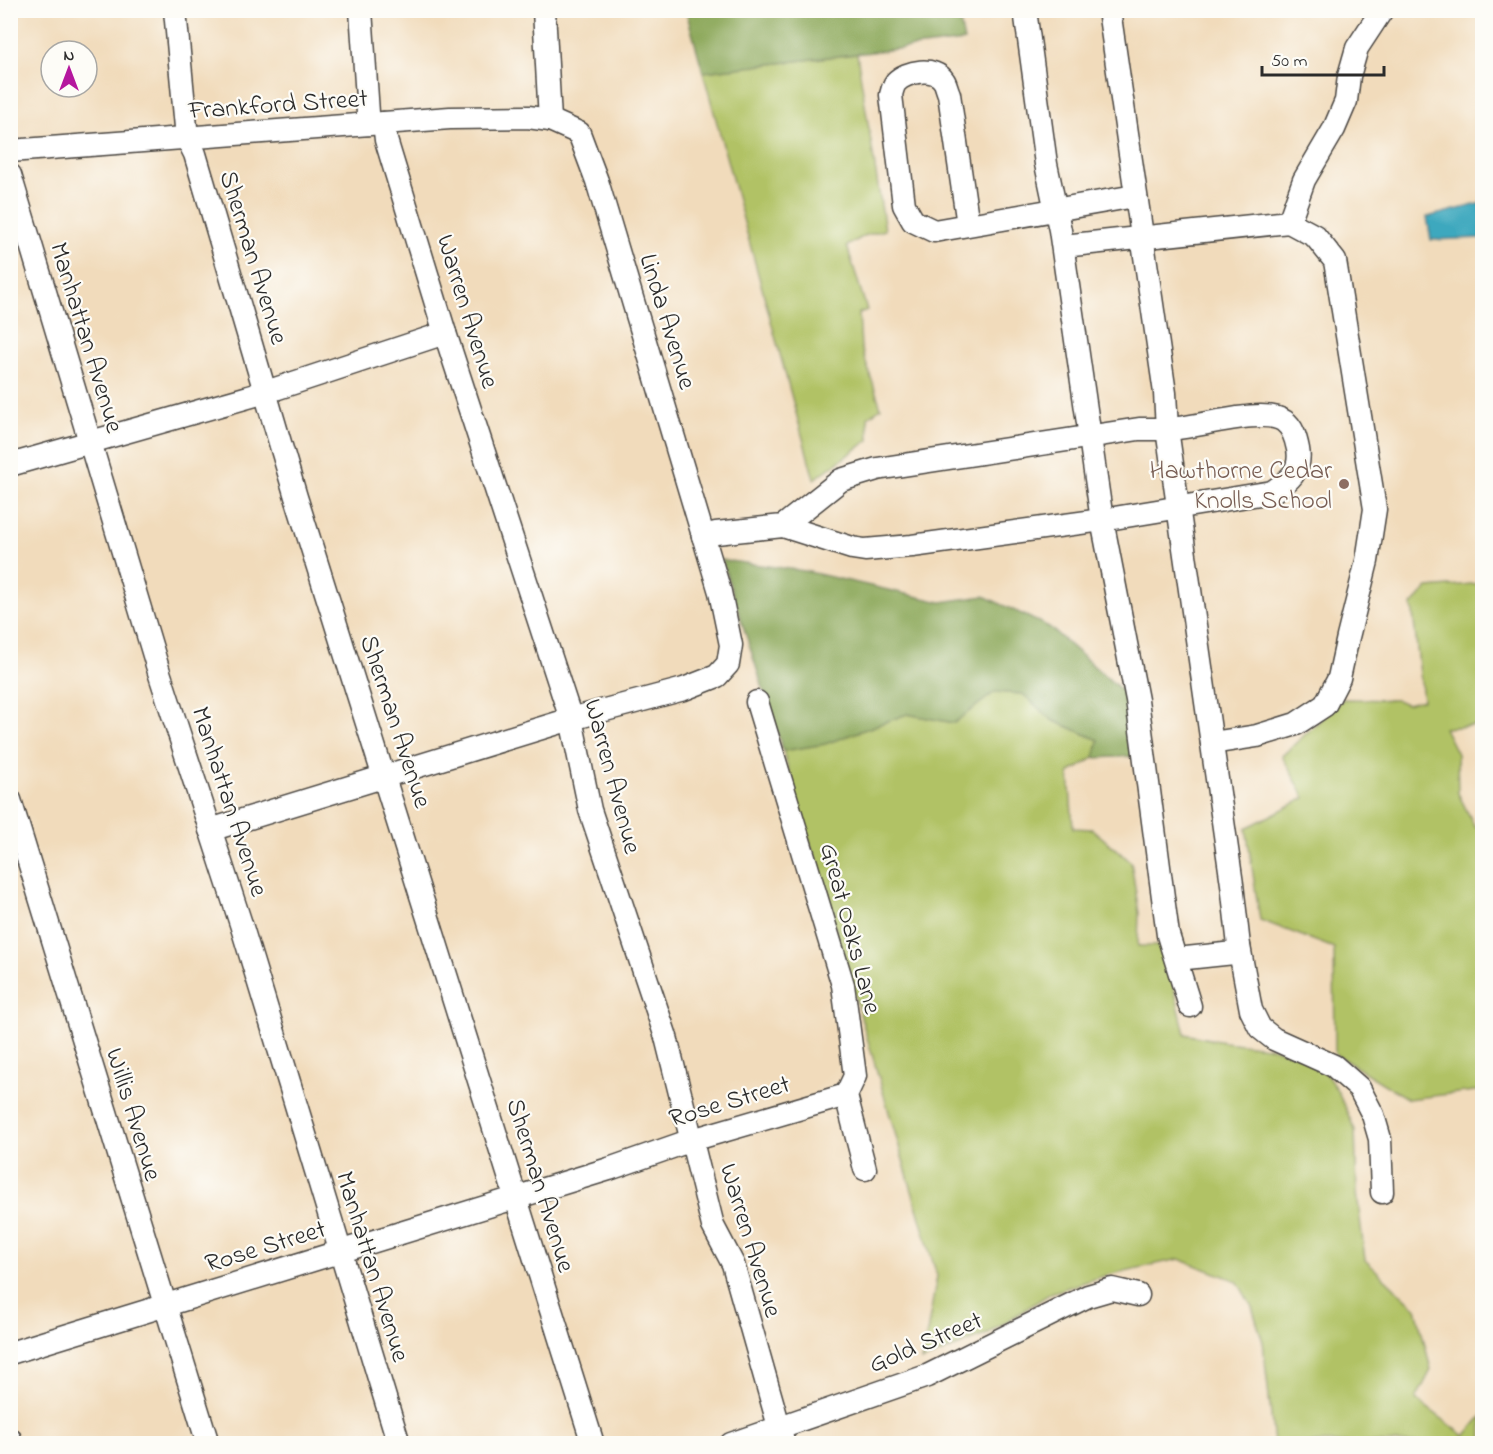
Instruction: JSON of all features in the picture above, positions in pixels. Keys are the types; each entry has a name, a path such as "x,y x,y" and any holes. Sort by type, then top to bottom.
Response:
{"street":[{"name":"Sherman Avenue","path":"175,10 187,138 195,153 296,497 593,1443"},
{"name":"Warren Avenue","path":"361,10 368,113 386,140 445,333 571,719 590,810 666,1037 713,1226 736,1272 781,1436"},
{"path":"544,10 550,120"},
{"path":"1025,10 1046,164 1063,246 1102,520 1137,700 1168,935 1190,1006"},
{"path":"1109,10 1165,393 1167,429 1239,946 1251,1010 1260,1028 1274,1039 1334,1066 1359,1088 1373,1115 1380,1139 1382,1192"},
{"path":"1289,222 1304,180 1334,129 1346,101 1349,76 1357,48 1382,10"},
{"path":"968,225 949,94 944,81 938,75 928,72 907,74 897,80 891,95 904,205 913,221 934,231 1135,196"},
{"name":"Frankford Street","path":"10,151 461,118 528,117 550,120"},
{"name":"Linda Avenue","path":"550,120 579,133 597,181 703,536 728,624 731,645 728,664 717,676 684,690 571,719"},
{"name":"Manhattan Avenue","path":"10,175 159,672 241,924 399,1443"},
{"path":"1063,246 1289,222 1316,236 1335,261 1375,509 1368,561 1339,678 1325,705 1296,724 1257,736 1212,743"},
{"path":"10,465 266,392 445,333"},
{"path":"703,536 783,526 852,548 865,549 912,546 1178,508 1272,492 1287,483 1296,473 1299,456 1296,436 1284,421 1257,416 1167,429 1139,429 877,469 841,480 783,526"},
{"name":"Great Oaks Lane","path":"757,702 843,985 855,1076 846,1095"},
{"path":"210,830 571,719"},
{"name":"Willis Avenue","path":"10,801 208,1443"},
{"path":"1177,959 1234,953 1239,946"},
{"path":"846,1095 865,1169"},
{"name":"Rose Street","path":"10,1353 609,1169 692,1140 846,1095"},
{"name":"Gold Street","path":"731,1443 781,1436 927,1376 1088,1296 1112,1289 1138,1295"}],"green space":[{"path":"686,11 958,11 964,41 703,72"},
{"path":"857,54 885,230 864,236 847,246 867,310 859,313 861,347 881,408 868,417 869,440 814,479 703,72"},
{"path":"722,560 805,571 941,602 984,596 1049,627 1128,696 1138,756 1094,758 1099,740 1052,720 1023,694 995,692 954,723 907,714 825,744 783,751"},
{"path":"1482,583 1482,725 1444,728 1457,754 1458,793 1475,827 1482,826 1482,1090 1408,1099 1335,1054 1334,948 1260,920 1246,828 1305,798 1282,756 1343,699 1397,700 1406,704 1423,700 1412,605 1428,588"},
{"path":"995,692 1023,694 1052,720 1099,740 1094,758 1069,773 1073,828 1092,829 1131,862 1139,913 1138,946 1164,946 1185,1034 1224,1042 1268,1047 1317,1061 1337,1090 1355,1130 1357,1193 1365,1260 1416,1308 1431,1370 1416,1399 1465,1436 1482,1416 1482,1443 1274,1443 1263,1342 1252,1307 1237,1281 1179,1259 1107,1275 1051,1293 987,1334 922,1361 937,1276 783,751 825,744 907,714 954,723"}],"water":[{"path":"1482,203 1482,238 1431,240 1427,217"}],"place":[{"name":"Hawthorne Cedar Knolls School","path":"1344,484"}]}
